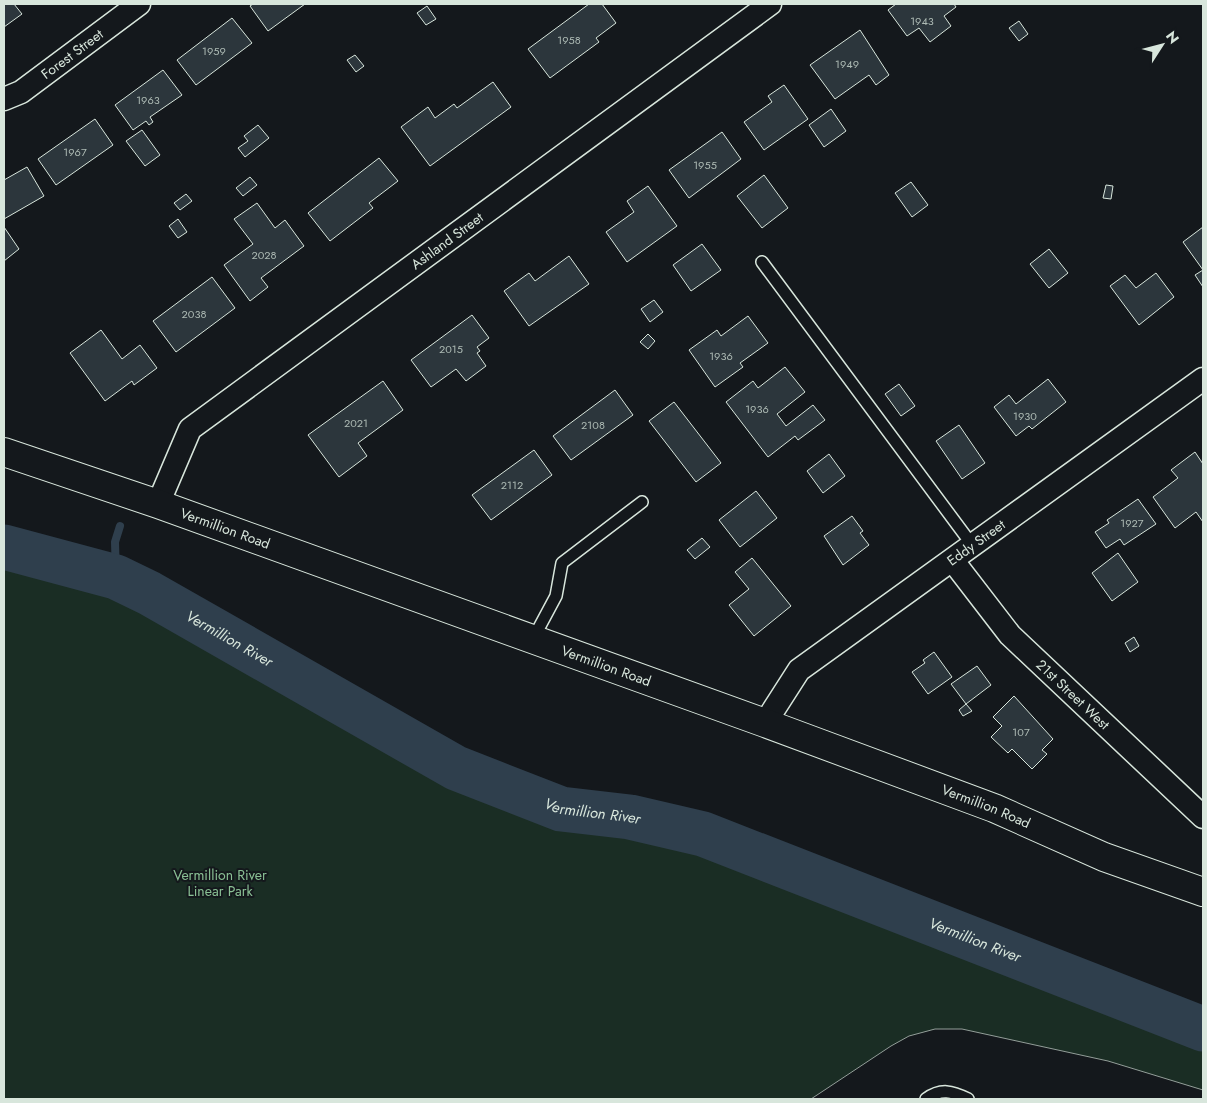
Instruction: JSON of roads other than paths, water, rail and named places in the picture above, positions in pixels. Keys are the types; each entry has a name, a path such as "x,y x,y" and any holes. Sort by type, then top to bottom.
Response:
{"main road":[{"name":"Vermillion Road","path":"4,452 158,504 765,723 994,808 1104,857 1203,892"}],"street":[{"name":"Forest Street","path":"4,99 21,92 140,4"},
{"name":"Ashland Street","path":"158,504 190,430 770,4"},
{"name":"Eddy Street","path":"765,723 799,670 953,561 1203,379"},
{"name":"21st Street West","path":"953,561 1010,635 1203,817"}],"lane":[{"path":"762,262 973,546"},
{"path":"533,639 556,596 562,564 642,502"},
{"path":"926,1099 934,1093 951,1091 968,1099"}],"waterway":[{"path":"116,577 115,542 120,526"},
{"name":"Vermillion River","path":"4,547 116,577 149,593 456,768 561,809 630,817 703,834 1203,1029"}],"park label":[{"name":"Vermillion River Linear Park","path":"220,884"}]}
